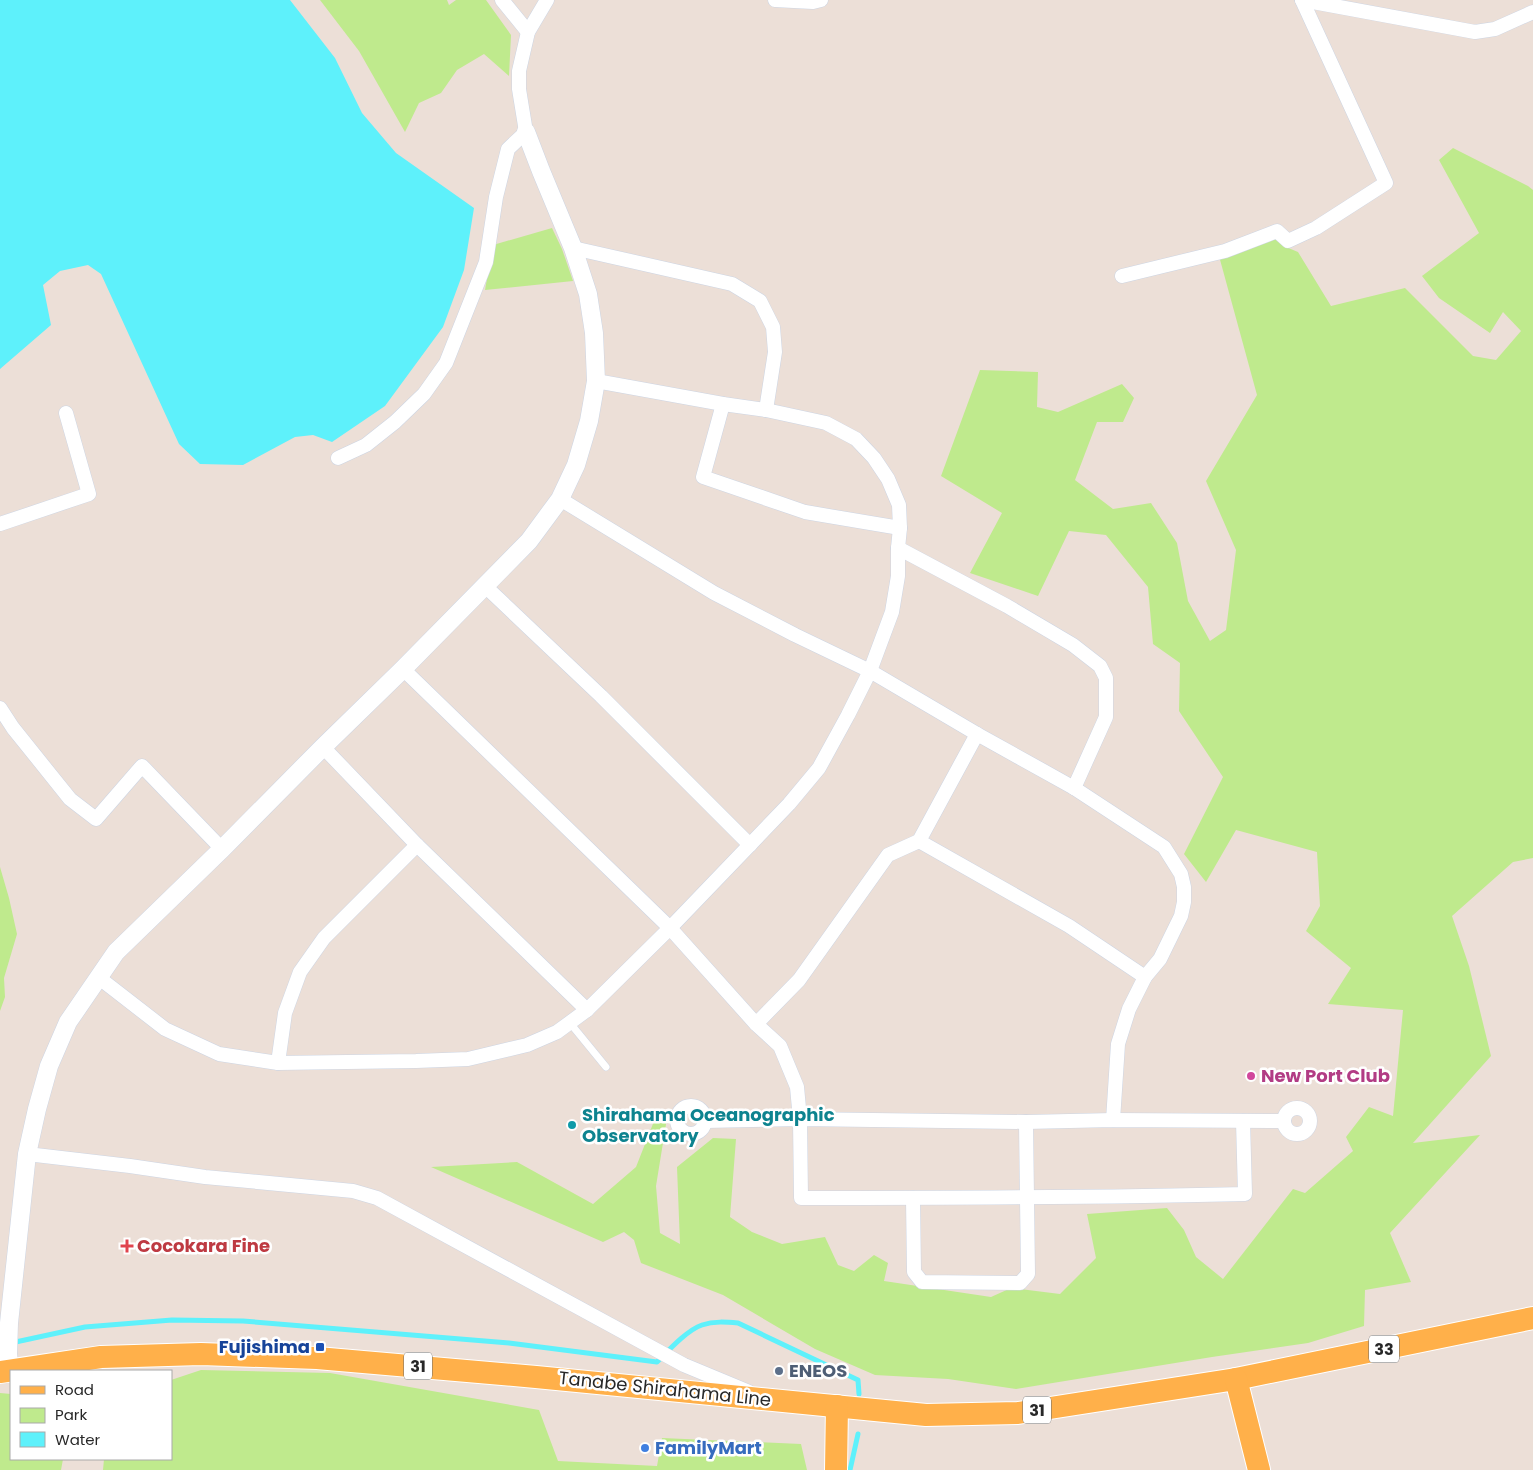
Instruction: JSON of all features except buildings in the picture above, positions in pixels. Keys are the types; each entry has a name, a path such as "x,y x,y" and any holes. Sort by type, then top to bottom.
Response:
{"main road":[{"name":"33","path":"1236,1379 1533,1318"},
{"name":"Tanabe Shirahama Line","path":"6,1366 101,1357 201,1354 317,1358 546,1377 926,1415 1018,1413 1236,1379"},
{"path":"1236,1379 1259,1470"},
{"path":"836,1470 837,1406"}],"street":[{"path":"502,0 528,32"},
{"path":"6,1366 27,1154 49,1066 68,1022 116,952 404,669 529,540 560,499 576,465 589,421 596,381 594,333 588,294 574,248 526,132 519,89 519,71 528,32 547,0"},
{"path":"775,0 812,2 821,0"},
{"path":"1302,0 1474,32 1495,29 1533,12"},
{"path":"1122,276 1225,251 1278,231 1288,241 1316,228 1386,183 1302,0"},
{"path":"338,458 366,445 395,422 424,394 446,363 486,262 496,197 508,150 526,132"},
{"path":"574,248 732,284 760,301 773,327 776,352 766,410"},
{"path":"98,977 165,1029 219,1054 278,1063 468,1059 527,1046 557,1032 587,1010 670,928 789,804 819,768 848,716 870,671 892,612 898,576 900,528 899,505 888,479 874,458 856,439 826,423 766,410 596,381"},
{"path":"723,404 703,477 805,512 900,528"},
{"path":"0,524 89,494 66,413"},
{"path":"560,499 714,592 795,635 870,671 1074,788 1164,847 1181,874 1184,902 1181,916 1160,959 1145,977 1128,1008 1118,1044 1114,1120"},
{"path":"898,548 1016,611 1073,645 1100,666 1106,678 1106,717 1074,788"},
{"path":"485,586 602,696 750,845"},
{"path":"404,669 670,928 756,1024 780,1046 797,1087 800,1119 801,1198 1027,1199 1245,1194 1243,1121"},
{"path":"0,708 13,728 70,799 96,819 142,766 222,849"},
{"path":"756,1024 799,980 888,855 919,841 977,734"},
{"path":"323,747 417,845 587,1010"},
{"path":"919,841 1069,926 1145,977"},
{"path":"278,1063 284,1013 300,972 324,938 417,845"},
{"path":"705,1121 800,1119 1026,1122 1114,1120 1284,1121"},
{"path":"913,1198 914,1272 922,1282 1020,1283 1028,1274 1026,1122"},
{"path":"27,1154 205,1177 353,1192 377,1198 684,1364 766,1399"}],"lane":[{"path":"570,1023 606,1067"}],"green space":[{"path":"320,0 447,0 449,5 456,0 486,0 511,35 509,76 484,54 457,70 441,93 419,103 405,132 359,51"},
{"path":"1453,148 1533,190 1533,858 1513,862 1452,916 1469,966 1491,1056 1413,1143 1480,1135 1390,1233 1411,1282 1365,1290 1364,1326 1308,1343 1016,1389 948,1379 875,1375 815,1349 723,1295 641,1263 634,1240 624,1232 603,1242 431,1167 517,1162 593,1204 636,1167 658,1111 668,1112 656,1186 660,1233 680,1244 677,1167 713,1138 736,1139 730,1217 752,1232 782,1244 825,1237 838,1265 854,1271 874,1255 888,1263 884,1281 991,1297 1011,1288 1060,1294 1096,1258 1087,1214 1167,1208 1184,1230 1196,1257 1223,1279 1293,1189 1305,1193 1353,1151 1346,1137 1369,1107 1393,1116 1403,1010 1328,1004 1351,968 1306,931 1320,906 1317,852 1236,830 1206,882 1184,854 1223,777 1179,711 1180,663 1153,644 1148,587 1106,535 1069,531 1038,596 970,573 1002,513 941,476 980,370 1038,372 1037,407 1058,412 1122,384 1134,398 1123,422 1097,422 1075,480 1113,509 1151,503 1177,543 1188,601 1210,641 1226,630 1236,550 1206,481 1257,395 1219,256 1277,235 1286,247 1298,252 1331,306 1405,288 1473,356 1496,360 1521,331 1503,312 1490,333 1439,298 1422,276 1479,233 1439,160"},
{"path":"552,228 562,249 573,281 485,290 493,245"},
{"path":"0,867 17,934 4,978 5,997 0,1011"},
{"path":"201,1370 330,1373 539,1410 558,1461 657,1466 662,1438 801,1444 807,1470 103,1470 104,1460 172,1460 172,1380"},
{"path":"0,1393 10,1394 10,1460 63,1460 61,1470 0,1470"}],"water":[{"path":"0,0 290,0 335,58 362,113 396,153 474,208 464,270 443,327 385,406 332,442 313,435 295,437 243,465 200,464 179,444 101,274 88,265 60,271 43,285 51,325 0,369"}],"waterway":[{"path":"11,1343 85,1327 172,1320 243,1321 509,1343 657,1362 690,1331 702,1325 729,1322 738,1323 858,1380 859,1394"},
{"path":"850,1470 858,1434"}],"place":[{"name":"New Port Club","path":"1251,1076"},
{"name":"Shirahama Oceanographic Observatory","path":"572,1125"},
{"name":"Cocokara Fine","path":"127,1246"},
{"name":"Fujishima","path":"320,1347"},
{"name":"ENEOS","path":"779,1371"},
{"name":"FamilyMart","path":"645,1448"}]}
